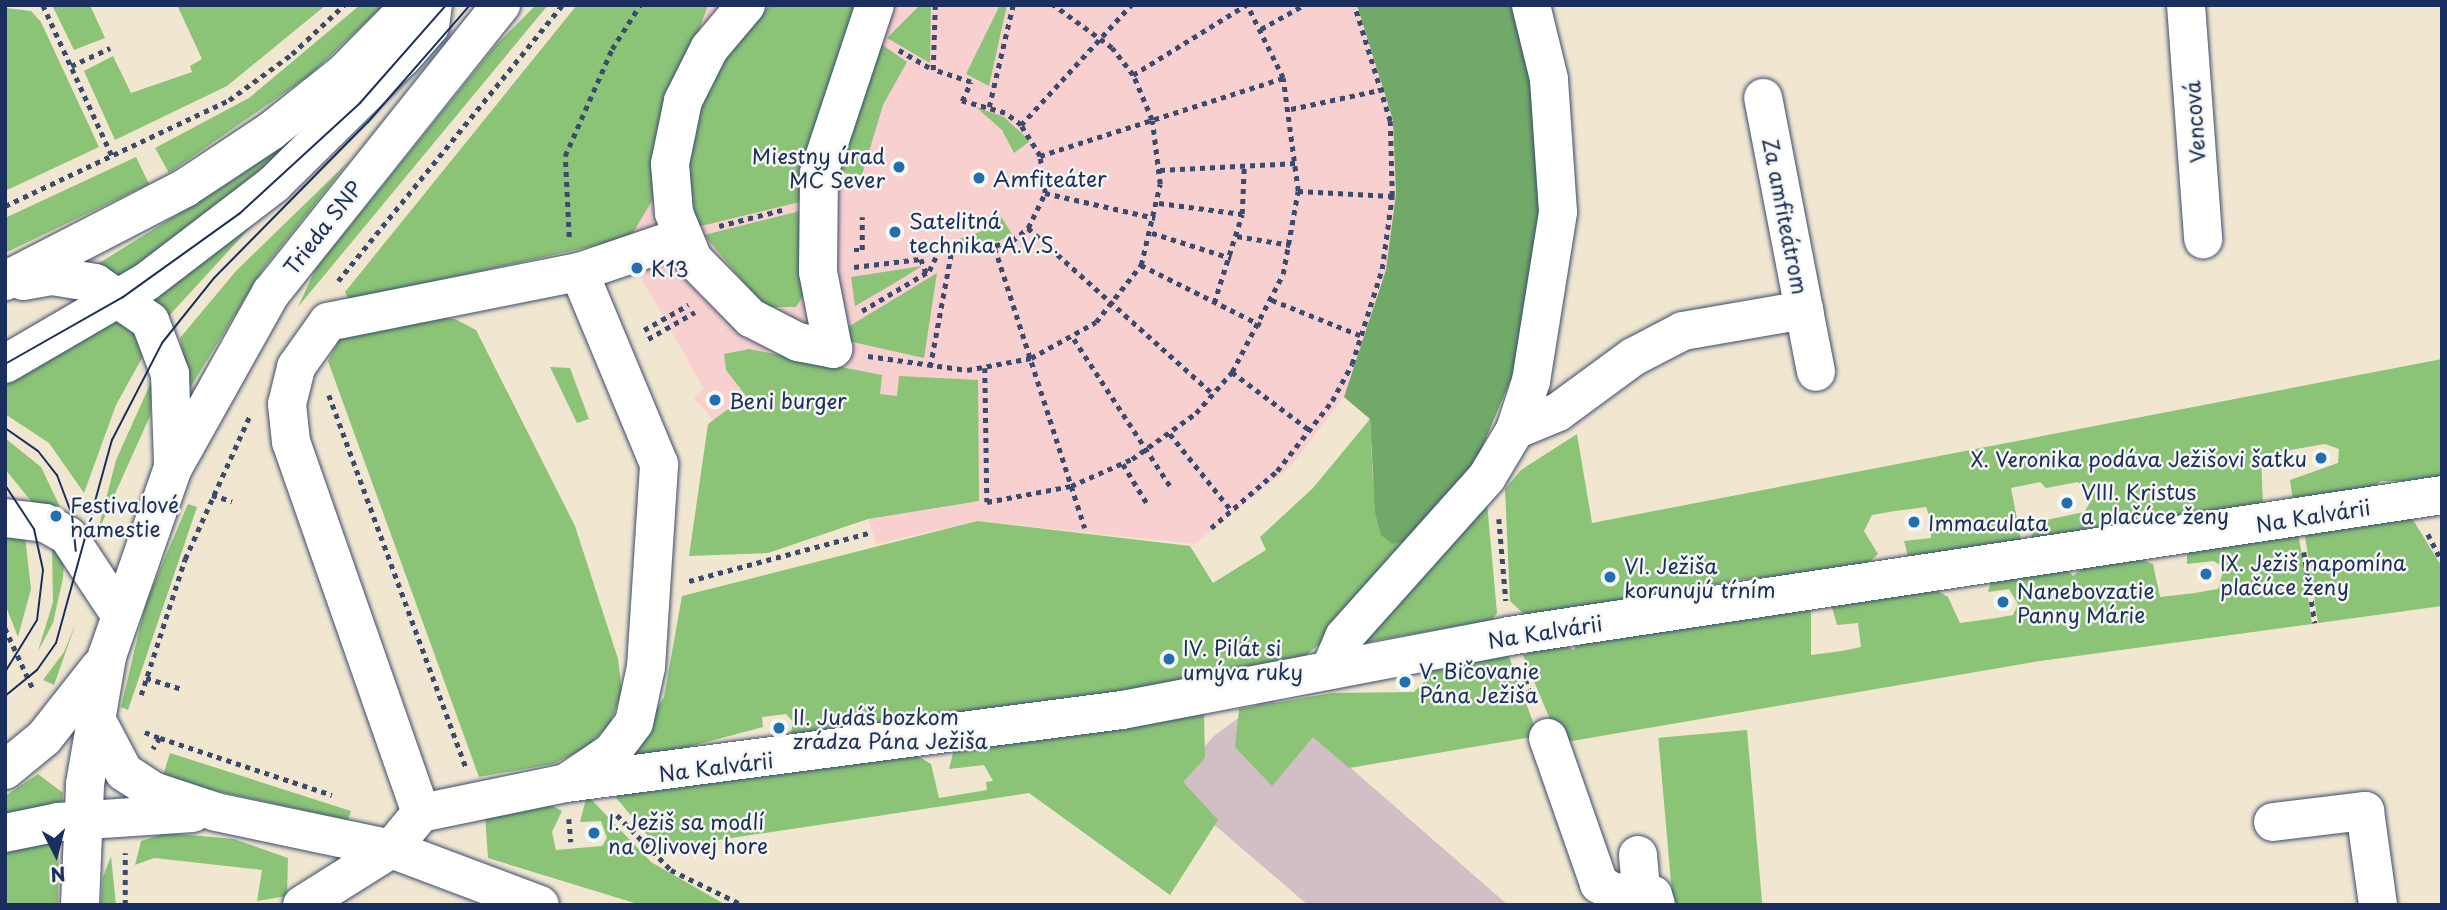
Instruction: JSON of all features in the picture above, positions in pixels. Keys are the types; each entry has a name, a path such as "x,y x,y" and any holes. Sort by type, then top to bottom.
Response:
{"street":[{"path":"5,283 185,188 271,131 344,73 411,5"},
{"path":"5,364 123,297 239,214 312,151 430,26 433,5"},
{"name":"Trieda SNP","path":"173,468 271,293 501,5"},
{"path":"746,5 700,62 676,123 670,185 682,237 721,291 775,332 830,340 816,201 825,149 875,5"},
{"path":"1330,670 1344,637 1493,493 1515,430 1544,324 1558,212 1549,79 1531,5"},
{"name":"Vencová","path":"2186,5 2203,239"},
{"name":"Za amfiteátrom","path":"1515,430 1558,412 1674,334 1804,310 1763,98"},
{"path":"302,905 391,849 421,813 291,442 290,386 307,346 328,322 579,272 682,237"},
{"path":"579,272 659,464 643,696 634,723 612,752 580,781"},
{"path":"5,283 77,279 123,297 150,321 167,357 173,468 119,613 107,656 95,717 83,820 80,905"},
{"path":"1804,310 1816,372"},
{"name":"Na Kalvárii","path":"421,813 580,781 754,761 1122,710 1509,636 2442,495"},
{"path":"5,518 45,523 68,536 119,613"},
{"path":"5,770 44,738 107,656"},
{"path":"95,717 132,779 216,812 391,849 540,905"},
{"path":"1548,738 1599,884 1615,892 1645,883"},
{"path":"2273,822 2365,811 2378,905"},
{"path":"5,833 83,820 216,812"}],"path":[{"path":"43,5 112,156"},
{"path":"5,206 229,100 292,54 344,5"},
{"path":"579,272 567,228 565,156 611,49 640,5"},
{"path":"933,70 936,5"},
{"path":"989,107 1013,5"},
{"path":"830,340 930,367 985,368 1031,358 1074,339 1113,304 1141,265 1159,203 1160,170 1152,120 1133,75 1102,37 1065,7 1054,5"},
{"path":"1021,125 1131,5"},
{"path":"985,368 986,502 1071,486 1124,464 1147,450 1170,434 1214,395 1232,372 1261,325 1290,245 1298,191 1291,110 1283,78 1261,29 1246,5 1133,75"},
{"path":"1261,29 1304,5"},
{"path":"1211,528 1311,431 1342,385 1362,336 1382,269 1392,196 1384,89 1354,5"},
{"path":"71,66 110,48"},
{"path":"830,340 926,273 941,246 995,248 1028,228 1045,193 1040,156 1021,125 989,107 962,101 971,82 933,70 915,59"},
{"path":"1040,156 1283,78"},
{"path":"1291,110 1384,89"},
{"path":"1160,170 1297,163"},
{"path":"1214,303 1231,258 1242,214 1244,166"},
{"path":"1298,191 1392,196"},
{"path":"1045,193 1155,218"},
{"path":"682,237 816,201"},
{"path":"1159,203 1242,214"},
{"path":"1028,228 1214,395"},
{"path":"1152,233 1231,258"},
{"path":"1237,236 1290,245"},
{"path":"930,367 952,248"},
{"path":"995,248 1085,528"},
{"path":"865,266 921,259 926,273"},
{"path":"1141,265 1261,325"},
{"path":"615,353 721,291"},
{"path":"615,353 721,291"},
{"path":"1272,300 1362,336"},
{"path":"1074,339 1171,487"},
{"path":"307,346 479,801"},
{"path":"1232,372 1311,431"},
{"path":"1170,434 1231,510"},
{"path":"1124,464 1148,505"},
{"path":"1493,493 1509,636 1548,738"},
{"path":"212,495 232,501"},
{"path":"2298,517 2315,623"},
{"path":"650,589 872,533"},
{"path":"5,628 36,695 26,704"},
{"path":"146,678 183,689"},
{"path":"160,738 342,799"},
{"path":"580,781 649,852 709,894 743,905"}],"shaded area":[{"path":"662,5 1501,5 1448,487 1344,397 1291,466 1195,544 977,521 876,544 856,482 714,421 694,398 704,389 640,276 625,216"},
{"path":"1268,696 1508,905 1308,905 1169,786 1214,736"}],"green space":[{"path":"52,5 90,5 105,38 74,50"},
{"path":"177,5 326,5 227,86 115,140 84,71 113,56 131,93 192,72 190,66 202,59"},
{"path":"360,5 384,5 310,75 169,173 155,148 249,98"},
{"path":"536,5 548,5 298,307 316,268 497,44"},
{"path":"577,5 708,5 660,137 653,199 630,238 349,300 345,292"},
{"path":"770,5 854,5 855,11 809,145 804,201 697,227 687,169 706,73"},
{"path":"920,5 931,5 930,63 887,38"},
{"path":"1000,5 1007,5 989,86 966,74"},
{"path":"1357,5 1513,5 1529,51 1545,177 1515,369 1479,455 1421,537 1392,544 1381,535 1375,512 1370,419 1344,397 1386,270 1396,194 1393,120"},
{"path":"5,8 31,11 41,22 99,147 5,191"},
{"path":"878,42 907,62 883,105 862,175 833,172"},
{"path":"976,107 1004,117 1030,141 1014,153 1002,130"},
{"path":"330,108 329,119 124,281 96,265 236,178"},
{"path":"136,157 149,184 5,253 5,218"},
{"path":"349,161 263,269 190,388 180,338 236,271"},
{"path":"267,209 167,318 145,294"},
{"path":"804,210 805,293 796,307 771,307 758,299 704,235"},
{"path":"1000,215 1012,234 999,241 947,243 980,232"},
{"path":"922,266 893,284 855,306 851,277"},
{"path":"937,273 924,358 848,341 843,330"},
{"path":"116,311 147,349 116,405 84,493 49,443 5,414 5,375"},
{"path":"430,316 455,319 476,330 575,526 618,659 622,692 609,726 584,749 553,764 479,777 328,361 341,336"},
{"path":"749,349 882,375 880,394 897,396 899,376 978,380 979,501 868,519 768,553 689,556 708,424 746,396 726,370 724,354"},
{"path":"2442,359 2442,481 2381,481 2364,494 2293,501 2290,480 2338,463 2339,449 2325,444 2261,455 2263,506 2034,541 2027,524 2084,512 2093,498 2078,482 2046,488 2040,482 2011,488 2021,540 1909,560 1904,541 1931,538 1930,518 1926,507 1872,515 1864,531 1878,554 1861,570 1743,579 1528,618 1510,601 1505,489 1521,470 1577,434 1592,523"},
{"path":"550,367 570,368 589,419 577,423"},
{"path":"153,378 150,416 97,534 116,460"},
{"path":"1370,419 1373,482 1421,537 1338,629 1300,660 1086,704 790,738 793,722 786,714 762,717 763,727 624,764 664,697 682,596 977,521 1190,546 1213,583 1266,550 1260,537 1313,488"},
{"path":"5,438 41,467 63,513 31,501 5,469"},
{"path":"1487,503 1497,613 1492,620 1355,644"},
{"path":"188,504 197,507 128,710 121,707 146,602"},
{"path":"2410,515 2442,567 2442,606 2318,623 2304,529"},
{"path":"2298,531 2312,624 2040,661 1560,743 1523,655 1559,643 1574,650 1579,639 1811,607 1811,655 1842,651 1861,647 1858,623 1837,625 1831,604 1934,589 1948,597 1960,623 1996,618 2013,615 2018,604 2009,589 1988,592 1991,581 2065,568 2073,576 2086,565 2137,558 2153,564 2160,597 2195,593 2218,589 2224,568 2214,561 2187,564 2187,552"},
{"path":"25,536 31,589 18,637 5,604 5,537"},
{"path":"52,547 64,560 63,578 53,623 38,651 53,602"},
{"path":"76,623 54,685 43,680 64,652"},
{"path":"1507,651 1538,736 1349,768 1313,737 1272,786 1235,747 1239,709 1332,693 1414,692 1425,681 1420,672"},
{"path":"1204,714 1205,758 1183,782 1218,820 1170,895 1029,793 659,849 613,794 914,754 931,764 939,798 987,790 986,782 993,781 984,765 949,769 954,749"},
{"path":"1747,730 1762,905 1673,905 1658,738"},
{"path":"170,753 351,811 348,820 162,779"},
{"path":"38,774 63,793 61,810 5,822 5,796"},
{"path":"587,795 651,862 726,905 641,905 488,858 485,815 549,804 562,811 552,832 556,850 602,846 607,838 601,821 580,822"},
{"path":"59,833 58,905 5,905 5,846"},
{"path":"166,833 234,839 288,858 287,896 257,901 262,870 154,858 135,865 141,841"},
{"path":"111,856 116,905 101,905 103,877"}],"tram line":[{"path":"5,364 123,297 239,214 360,103 446,5"},
{"path":"5,696 37,670 56,643 112,440 162,343 214,278 368,122 470,5"},
{"path":"5,428 38,451 57,475 72,515 76,551"},
{"path":"5,485 34,529 43,570 37,620 5,672"}],"place":[{"name":"Miestny úrad MČ Sever","path":"899,167"},
{"name":"Amfiteáter","path":"979,178"},
{"name":"Satelitná technika A.V.S.","path":"895,232"},
{"name":"K13","path":"637,268"},
{"name":"Beni burger","path":"715,400"},
{"name":"X. Veronika podáva Ježišovi šatku","path":"2321,458"},
{"name":"VIII. Kristus a plačúce ženy","path":"2067,503"},
{"name":"Festivalové námestie","path":"56,516"},
{"name":"Immaculata","path":"1914,522"},
{"name":"IX. Ježiš napomína plačúce ženy","path":"2206,574"},
{"name":"VI. Ježiša korunujú tŕním","path":"1610,577"},
{"name":"Nanebovzatie Panny Márie","path":"2003,602"},
{"name":"IV. Pilát si umýva ruky","path":"1169,659"},
{"name":"V. Bičovanie Pána Ježiša","path":"1405,682"},
{"name":"II. Judáš bozkom zrádza Pána Ježiša","path":"779,728"},
{"name":"I. Ježiš sa modlí na Olivovej hore","path":"594,833"}]}
